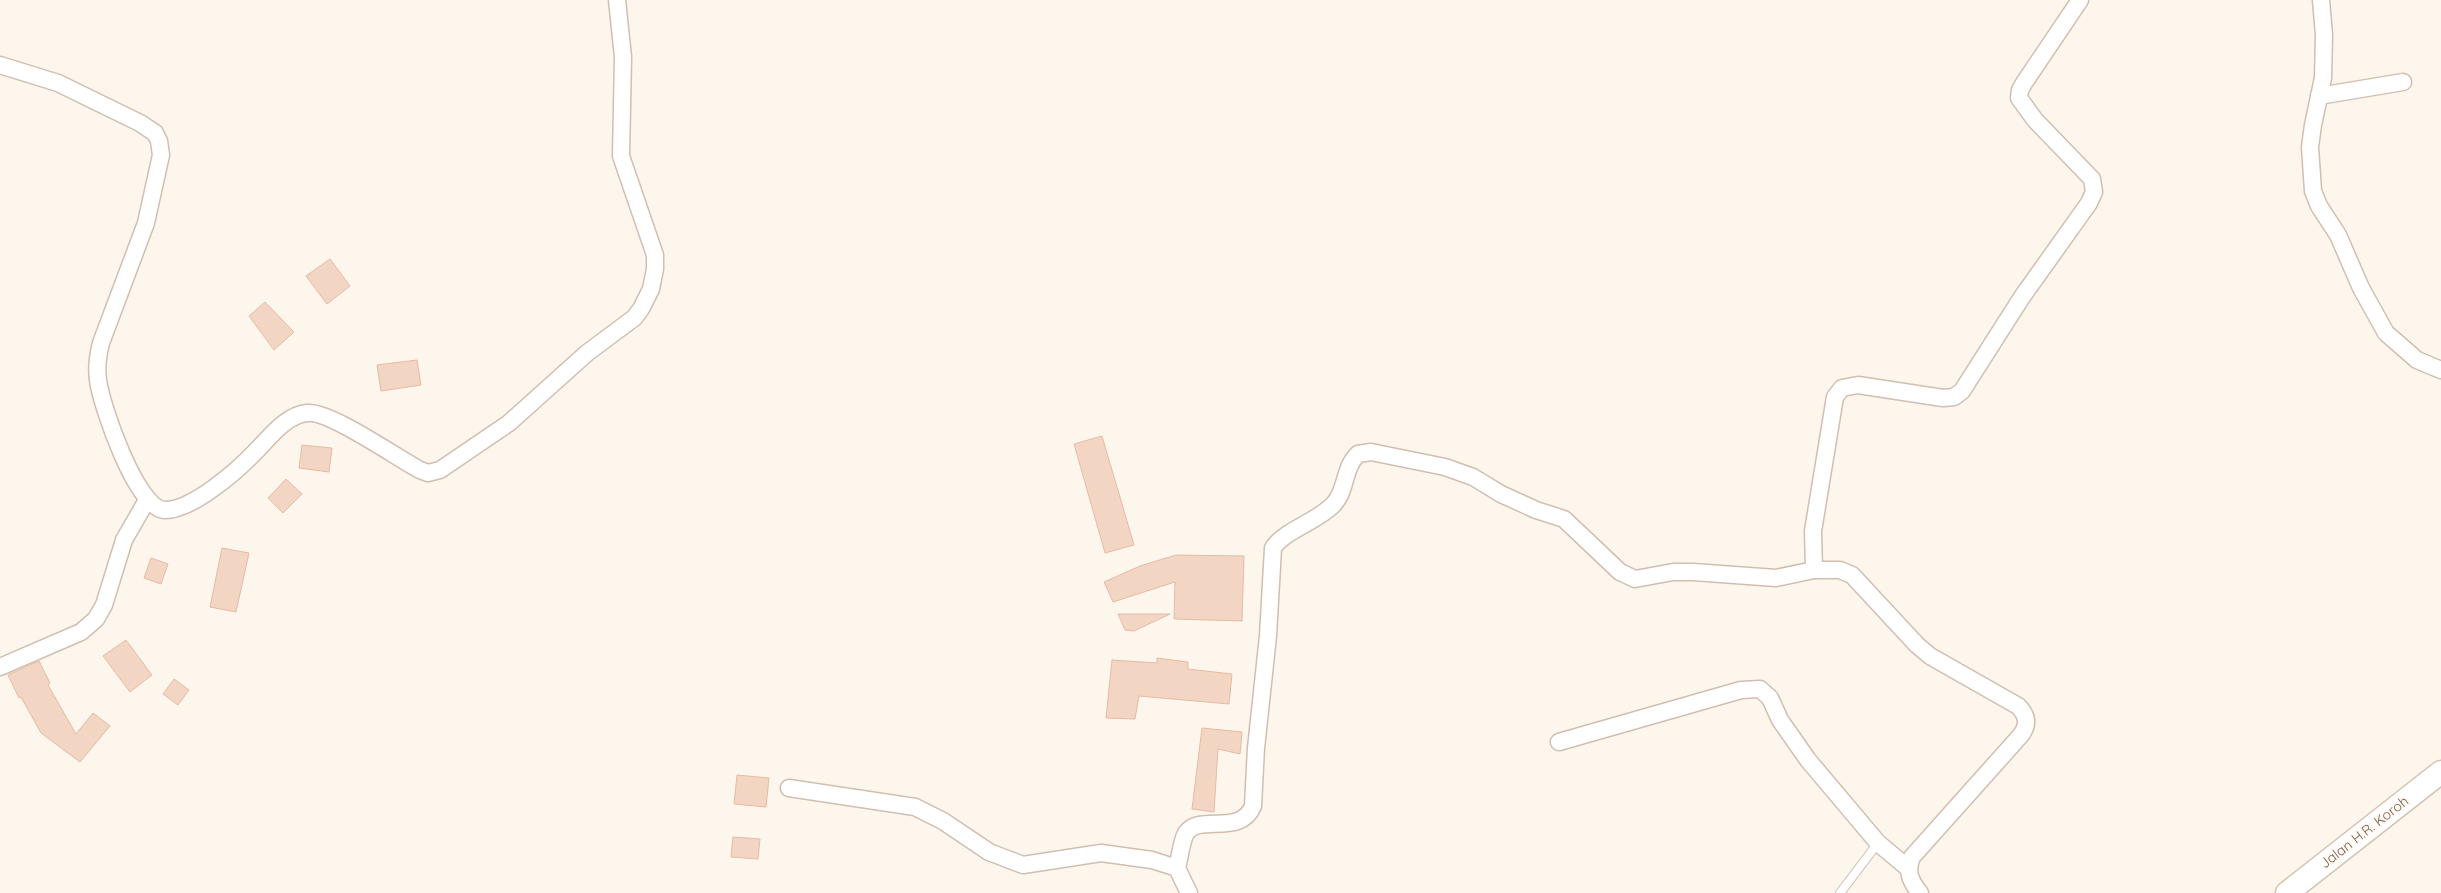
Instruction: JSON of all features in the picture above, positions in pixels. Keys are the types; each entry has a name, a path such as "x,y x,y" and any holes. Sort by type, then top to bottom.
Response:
{"main road":[{"name":"Jalan H.R. Koroh","path":"2287,893 2441,772"}],"street":[{"path":"0,66 58,83 140,123 155,133 159,141 161,154 146,223 101,343 96,363 102,396 121,452 148,500 155,507 167,510 198,498 233,473 288,420 307,412 326,416 420,470 435,472 509,423 587,353 634,318 651,289 655,269 655,255 621,156 623,57 617,0"},
{"path":"1814,570 1813,531 1837,392 1846,386 1858,385 1943,398 1957,396 2022,297 2089,203 2094,192 2092,180 2034,120 2019,98 2020,90 2024,83 2080,0"},
{"path":"2321,0 2324,69 2310,147 2312,182 2319,206 2338,235 2360,288 2386,334 2417,360 2441,370"},
{"path":"2319,96 2403,82"},
{"path":"1189,893 1177,868 1186,834 1198,826 1240,820 1250,812 1253,806 1256,748 1268,636 1272,552 1281,540 1324,513 1333,505 1341,494 1351,463 1358,454 1371,452 1445,468 1473,477 1501,494 1536,510 1564,519 1620,572 1635,579 1673,572 1776,578 1814,570 1840,570 1855,577 1917,645 1930,656 2018,706 2026,718 2027,725 2022,735 1912,857 1908,868 1910,879 1920,893"},
{"path":"0,667 81,632 96,619 104,605 124,540 148,500"},
{"path":"1559,742 1742,690 1760,689 1770,698 1780,720 1808,760 1878,843 1908,868"},
{"path":"789,788 915,808 943,821 989,852 1023,865 1101,853 1152,860 1177,868"}],"lane":[{"path":"1840,893 1878,843"}],"building":[{"path":"330,259 350,286 327,304 306,276"},
{"path":"265,302 294,332 274,350 249,316"},
{"path":"417,360 421,385 381,391 377,365"},
{"path":"1102,436 1134,545 1105,553 1074,444"},
{"path":"302,445 332,448 329,472 299,468"},
{"path":"286,479 302,494 283,513 268,498"},
{"path":"222,548 249,553 236,612 210,607"},
{"path":"1176,555 1244,556 1242,621 1174,619 1175,582 1113,602 1104,582 1140,566"},
{"path":"151,558 168,564 161,584 144,578"},
{"path":"1118,614 1170,614 1134,631 1125,630"},
{"path":"126,640 152,675 130,692 103,656"},
{"path":"1157,658 1188,662 1188,669 1232,674 1229,704 1139,696 1135,719 1106,718 1112,660 1157,663"},
{"path":"39,661 50,683 48,685 76,734 93,713 110,726 80,762 41,733 21,697 19,698 8,675"},
{"path":"174,679 189,690 178,705 163,694"},
{"path":"1202,728 1242,732 1240,754 1218,749 1214,812 1192,809"},
{"path":"737,775 769,778 766,807 734,804"},
{"path":"733,837 760,839 758,859 731,857"}]}
